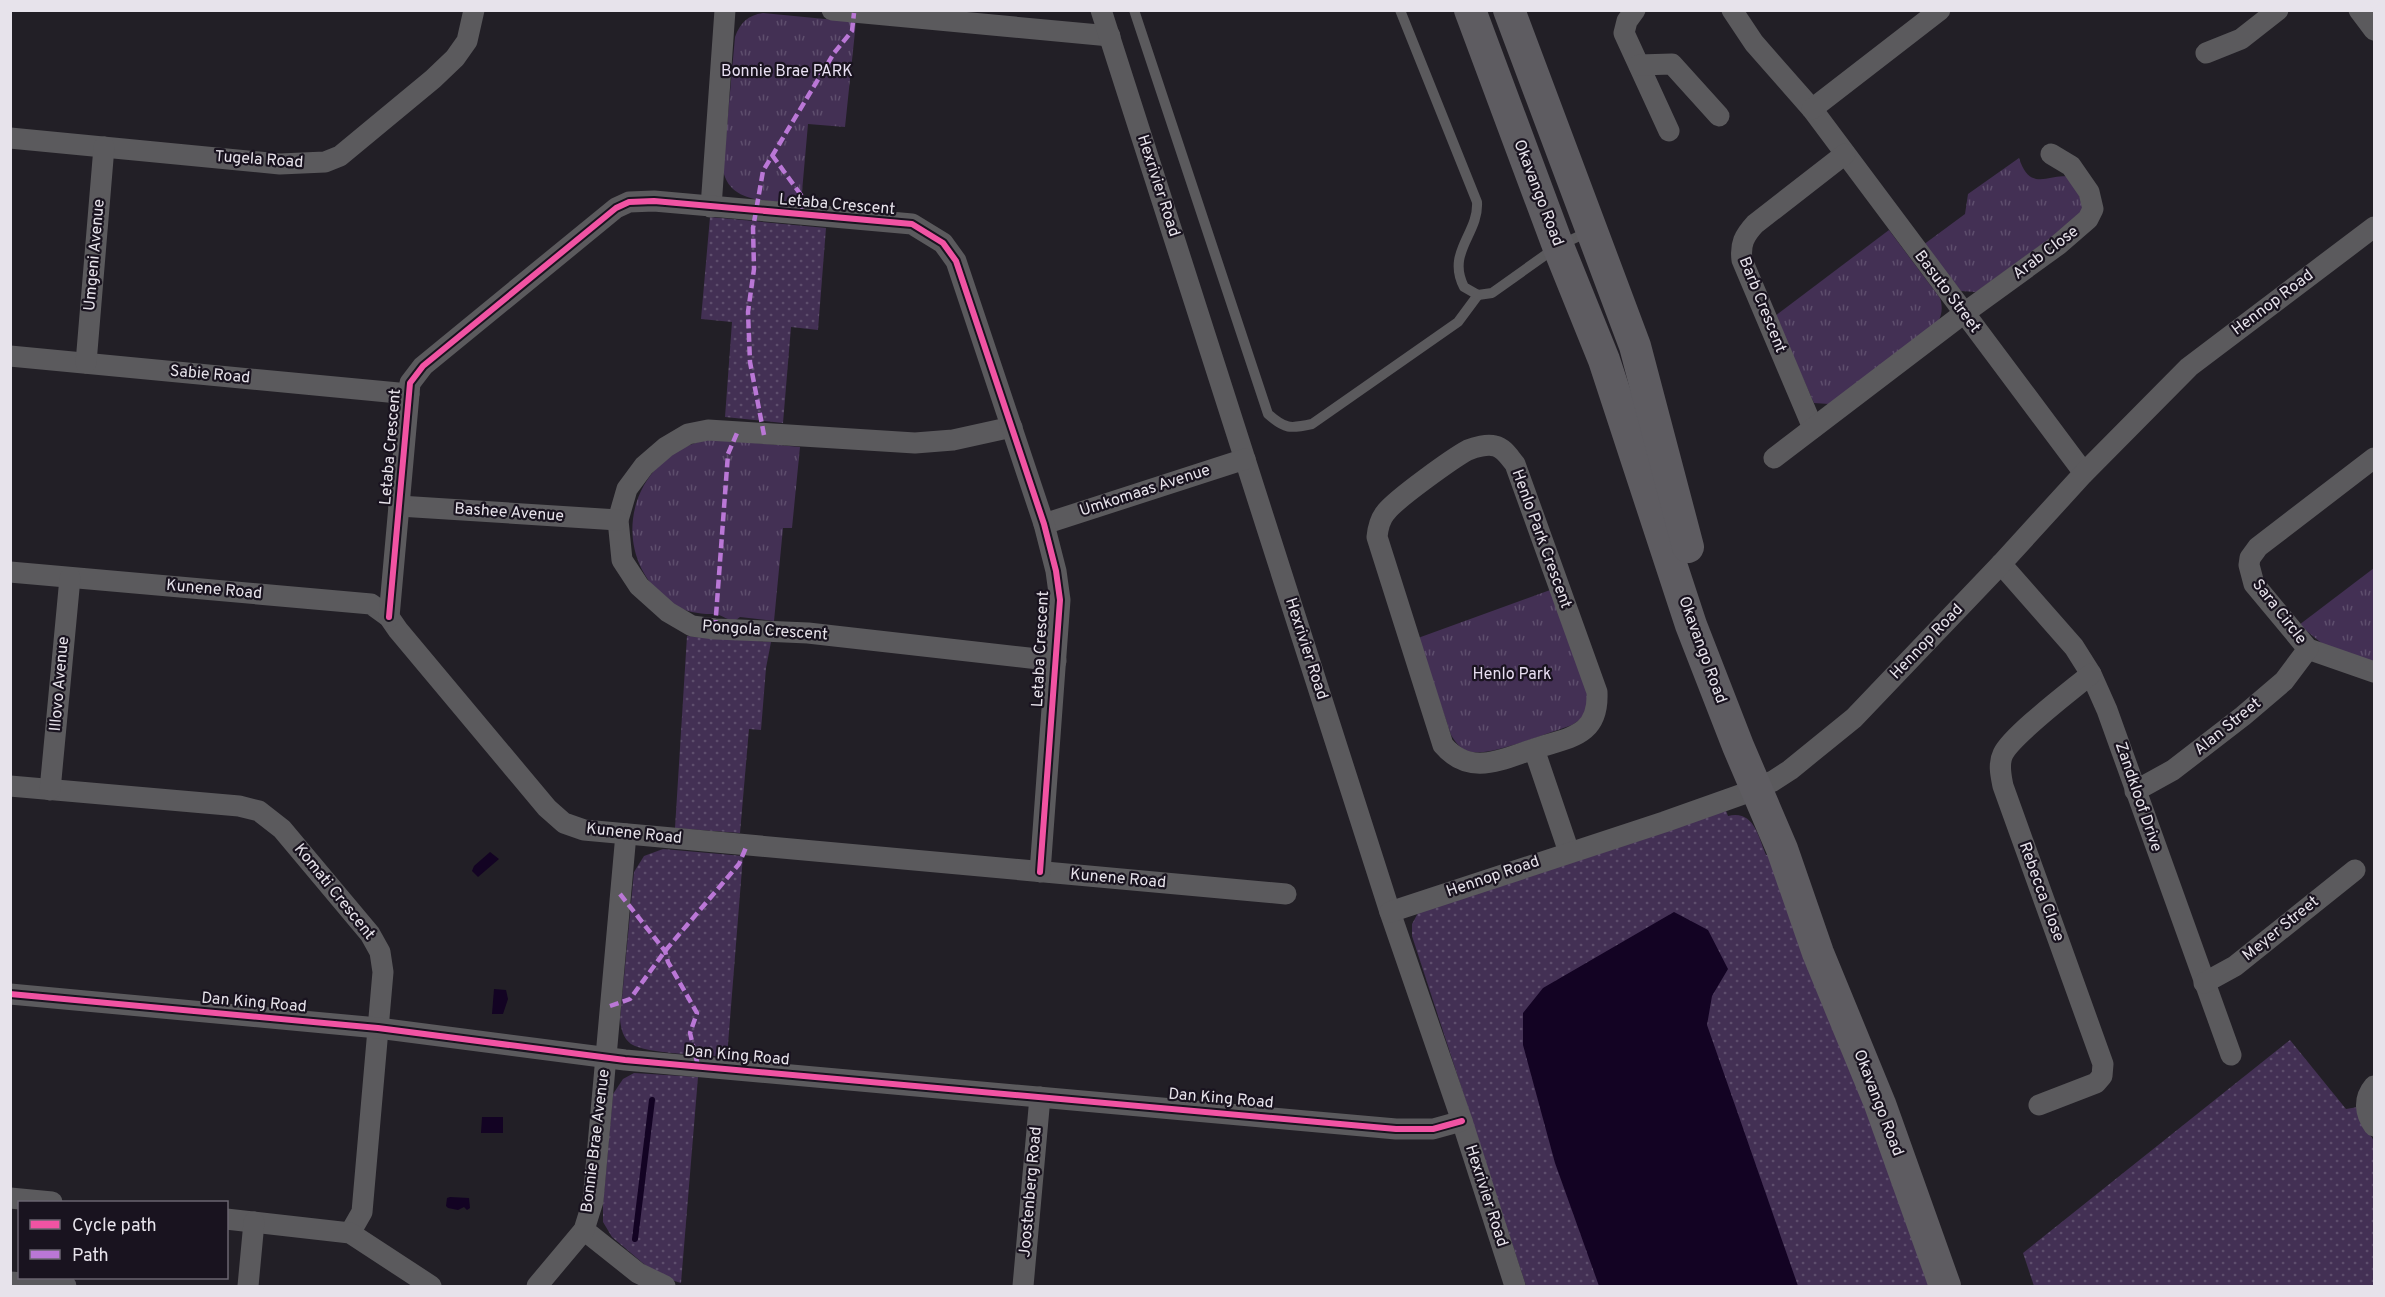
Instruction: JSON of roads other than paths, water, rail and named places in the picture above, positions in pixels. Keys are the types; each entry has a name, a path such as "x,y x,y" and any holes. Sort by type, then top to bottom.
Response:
{"main road":[{"name":"Okavango Road","path":"1470,10 1558,246 1604,360 1691,625 1765,784 1782,849 1818,952 1880,1104 1945,1287"},
{"name":"Okavango Road","path":"1509,10 1635,346 1706,610 1765,784 1956,1287"}],"street":[{"name":"Tugela Road","path":"10,138 280,164 325,162 340,156 433,80 455,58 467,41 474,10"},
{"path":"711,207 725,10"},
{"path":"832,10 1110,36"},
{"name":"Hexrivier Road","path":"1101,10 1390,912 1462,1121 1515,1287"},
{"path":"1635,10 1627,21 1624,33 1669,131"},
{"name":"Basuto Street","path":"1732,10 1754,43 1812,109 2084,473"},
{"path":"1812,109 1940,10"},
{"path":"2206,53 2241,39 2278,10"},
{"path":"1639,65 1672,63 1719,116"},
{"name":"Umgeni Avenue","path":"86,363 104,147"},
{"name":"Barb Crescent","path":"1813,428 1742,260 1741,249 1747,232 1755,224 1845,154"},
{"name":"Arab Close","path":"1963,314 2066,239 2092,214 2092,200 2085,186 2071,166 2051,154"},
{"name":"Letaba Crescent","path":"389,616 410,383 423,366 616,208 636,201 912,224 943,243 956,261 1044,524 1056,571 1060,600 1040,872"},
{"name":"Hennop Road","path":"1390,912 1664,822 1765,784 1854,718 2084,473 2188,367 2374,227"},
{"path":"1774,458 1963,314"},
{"name":"Sabie Road","path":"10,356 408,394"},
{"name":"Pongola Crescent","path":"1012,426 953,440 915,443 708,430 688,434 666,447 644,466 627,489 618,520 622,560 639,586 668,612 692,626 808,633 1056,661"},
{"name":"Henlo Park Crescent","path":"1482,446 1496,446 1506,452 1515,464 1597,692 1595,716 1589,727 1575,735 1534,749 1486,764 1472,764 1451,754 1443,745 1377,537 1378,528 1387,510 1467,451 1482,446"},
{"name":"Sara Circle","path":"2374,458 2258,547 2250,558 2250,572 2254,584 2308,649 2374,672"},
{"name":"Umkomaas Avenue","path":"1044,524 1245,459"},
{"name":"Bashee Avenue","path":"399,506 618,520"},
{"name":"Zandkloof Drive","path":"2001,564 2074,647 2091,674 2107,710 2230,1055"},
{"name":"Kunene Road","path":"10,572 371,604 389,616 405,639 555,816 584,830 1286,894"},
{"name":"Illovo Avenue","path":"50,790 70,578"},
{"name":"Alan Street","path":"2135,791 2173,770 2243,716 2284,681 2308,649"},
{"name":"Rebecca Close","path":"2039,1105 2096,1083 2102,1076 2103,1064 2003,786 2000,764 2004,753 2016,738 2091,674"},
{"path":"1534,749 1569,852"},
{"name":"Komati Crescent","path":"10,786 239,806 259,811 282,829 376,943 383,972 362,1212 350,1233"},
{"name":"Bonnie Brae Avenue","path":"537,1287 584,1230 593,1201 626,834"},
{"name":"Meyer Street","path":"2204,983 2235,966 2355,870"},
{"name":"Dan King Road","path":"10,994 378,1028 606,1057 1396,1129 1433,1129 1462,1121"},
{"path":"2374,1086 2367,1102 2368,1116 2374,1126"},
{"name":"Joostenberg Road","path":"1023,1287 1040,1097"},
{"path":"10,1198 35,1201"},
{"path":"228,1219 350,1233 430,1287"},
{"path":"248,1287 254,1222"},
{"path":"584,1230 638,1273 665,1287"},
{"path":"10,1282 66,1287"}],"lane":[{"path":"1134,10 1268,414 1278,423 1291,428 1312,424 1458,322 1478,295"},
{"path":"1400,10 1477,202 1476,216 1458,257 1458,271 1464,287 1478,295 1492,293 1558,246 1591,230"}],"waterway":[{"path":"635,1239 652,1100"}],"park label":[{"name":"Bonnie Brae PARK","path":"787,72"},
{"name":"Henlo Park","path":"1512,675"}]}
